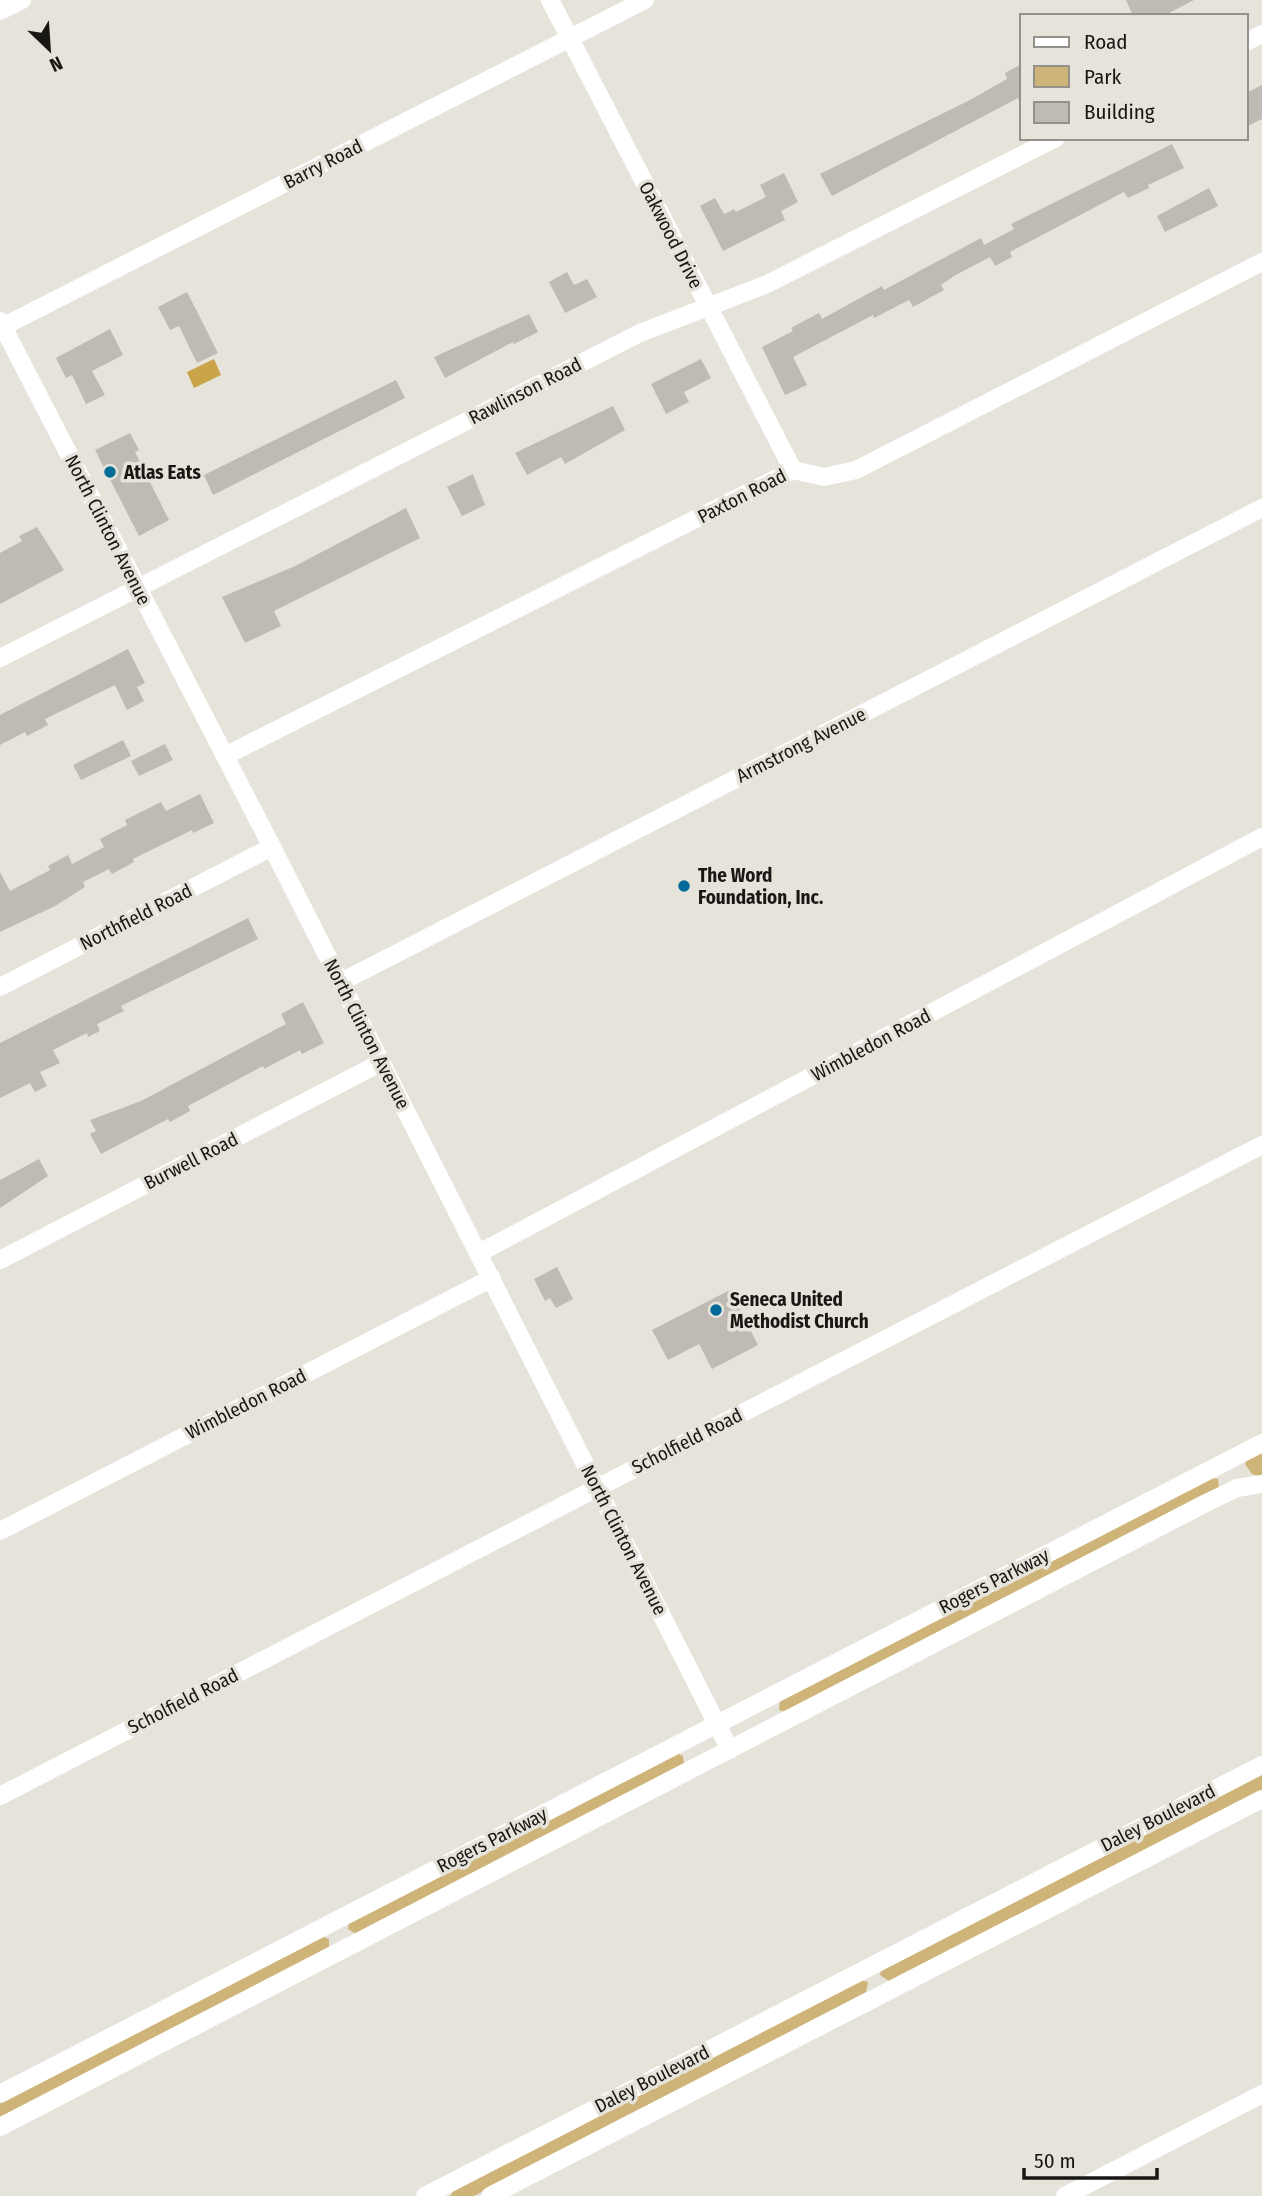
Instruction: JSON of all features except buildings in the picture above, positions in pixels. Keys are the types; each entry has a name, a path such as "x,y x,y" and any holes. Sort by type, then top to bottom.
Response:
{"street":[{"path":"0,11 22,0"},
{"name":"Oakwood Drive","path":"550,0 793,470"},
{"name":"Barry Road","path":"1,326 645,0"},
{"name":"Rawlinson Road","path":"0,658 640,333 765,285 1052,140"},
{"name":"Paxton Road","path":"225,756 793,470 824,477 856,470 1262,262"},
{"name":"North Clinton Avenue","path":"1,326 272,847 730,1750"},
{"name":"Armstrong Avenue","path":"341,982 1262,508"},
{"name":"Wimbledon Road","path":"479,1253 1262,837"},
{"name":"Northfield Road","path":"0,987 272,847"},
{"name":"Burwell Road","path":"0,1260 382,1062"},
{"name":"Scholfield Road","path":"0,1796 1262,1145"},
{"name":"Wimbledon Road","path":"0,1531 492,1278"},
{"name":"Rogers Parkway","path":"0,2094 1262,1443"},
{"path":"1225,1462 1237,1488"},
{"name":"Rogers Parkway","path":"0,2127 1237,1488 1262,1485"},
{"path":"763,1700 776,1726"},
{"name":"Daley Boulevard","path":"433,2194 1262,1765"},
{"name":"Daley Boulevard","path":"490,2196 1262,1799"},
{"path":"332,1922 346,1948"},
{"path":"867,1968 881,1994"},
{"path":"1065,2196 1262,2094"}],"green space":[{"path":"1262,1451 1262,1477 1252,1474 1245,1464 1247,1459"},
{"path":"1211,1478 1218,1479 1219,1488 786,1712 779,1710 780,1700"},
{"path":"677,1753 683,1756 684,1765 356,1934 348,1929 349,1922"},
{"path":"1262,1773 1262,1790 889,1981 880,1975 881,1971"},
{"path":"321,1936 329,1939 329,1948 0,2118 0,2102"},
{"path":"860,1980 868,1982 866,1992 474,2196 450,2196 454,2190"}],"shaded area":[{"path":"214,359 221,375 194,388 187,372"}],"place":[{"name":"Atlas Eats","path":"110,472"},
{"name":"The Word Foundation, Inc.","path":"684,886"},
{"name":"Seneca United Methodist Church","path":"716,1310"}]}
